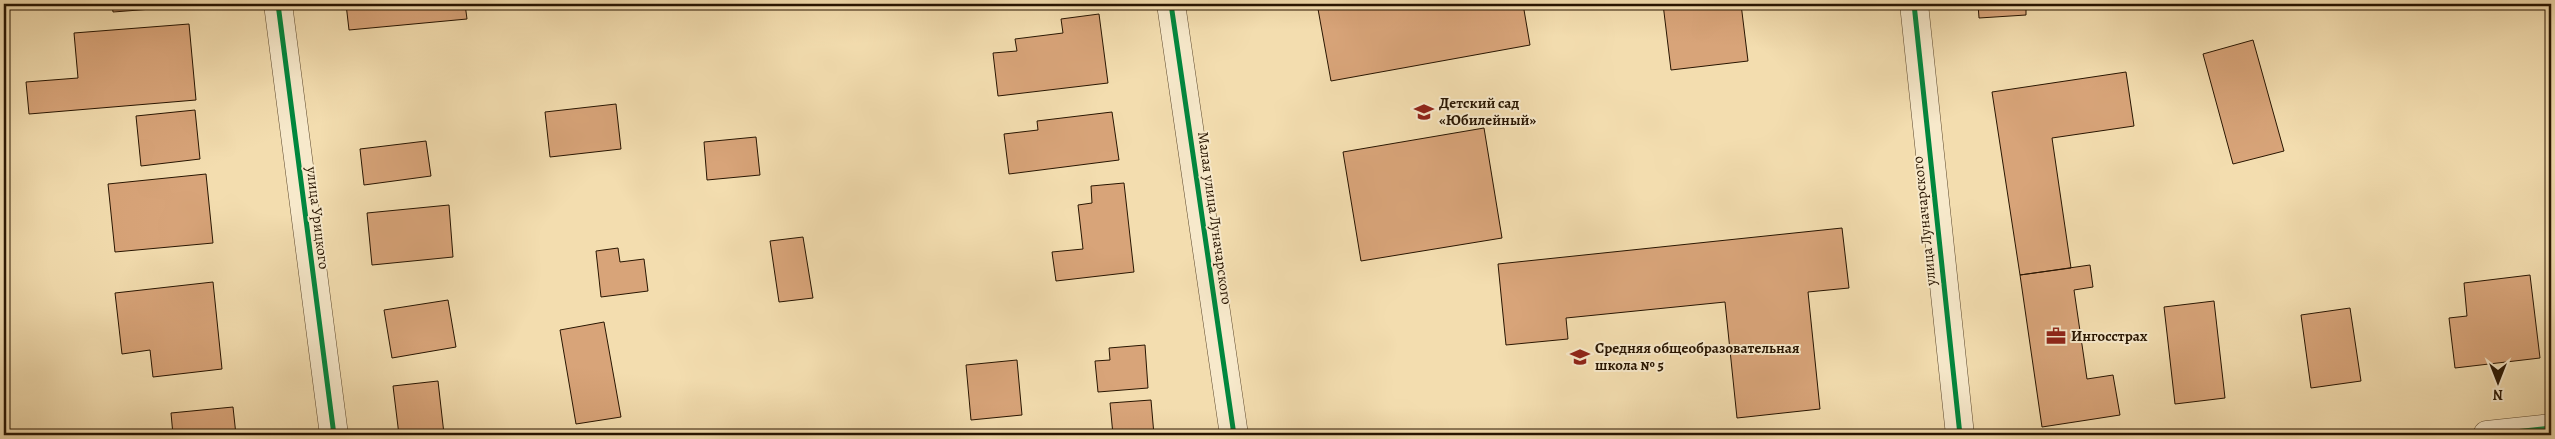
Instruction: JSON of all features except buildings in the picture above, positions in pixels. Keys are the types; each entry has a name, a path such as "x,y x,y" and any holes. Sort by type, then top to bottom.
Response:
{"street":[{"name":"улица Урицкого","path":"278,4 334,435"},
{"name":"Малая улица Луначарского","path":"1171,4 1234,435"},
{"name":"улица Луначарского","path":"1914,4 1960,435"},
{"path":"2486,435 2551,428"}],"cycle path":[{"path":"278,4 334,435"},
{"path":"1171,4 1234,435"},
{"path":"1914,4 1960,435"},
{"path":"2487,435 2551,428"}],"place":[{"name":"Детский сад «Юбилейный»","path":"1424,112"},
{"name":"Ингосстрах","path":"2056,336"},
{"name":"Средняя общеобразовательная школа № 5","path":"1580,357"}]}
